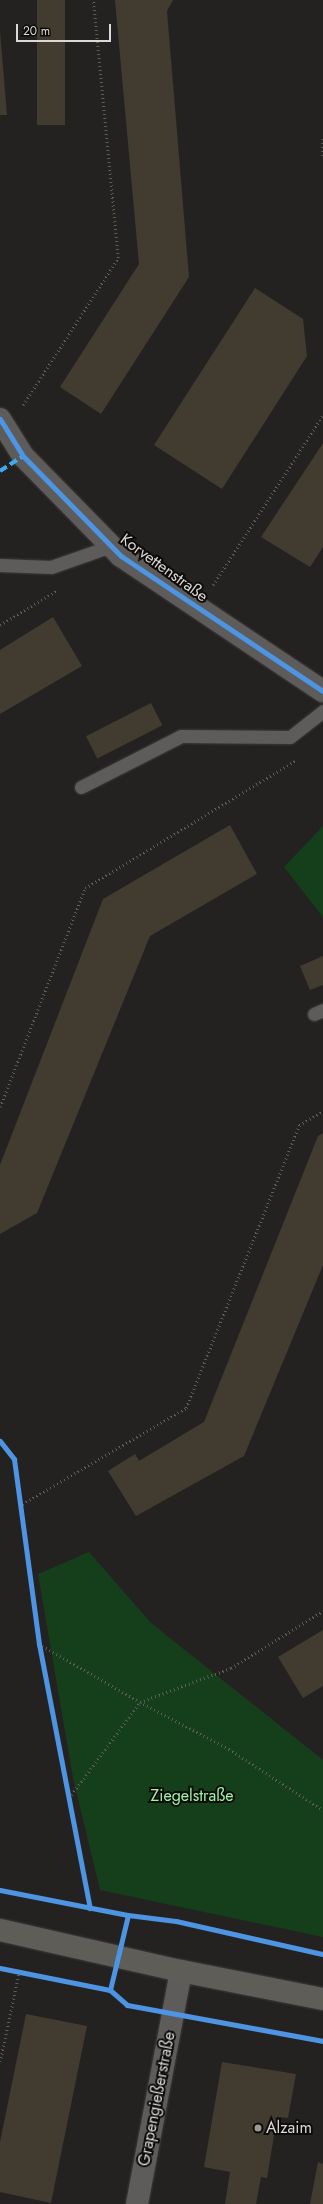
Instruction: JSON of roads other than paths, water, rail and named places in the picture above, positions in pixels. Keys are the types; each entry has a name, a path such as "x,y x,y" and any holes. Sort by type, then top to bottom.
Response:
{"main road":[{"path":"0,1930 181,1971 323,1999"}],"street":[{"name":"Korvettenstraße","path":"4,424 23,456 121,556 323,692"},
{"name":"Grapengießerstraße","path":"137,2204 181,1971"}],"lane":[{"path":"0,565 51,567 111,546"},
{"path":"81,787 182,736 290,737 323,712"}],"place":[{"name":"Alzaim","path":"258,2128"}],"park label":[{"name":"Ziegelstraße","path":"192,1796"}]}
